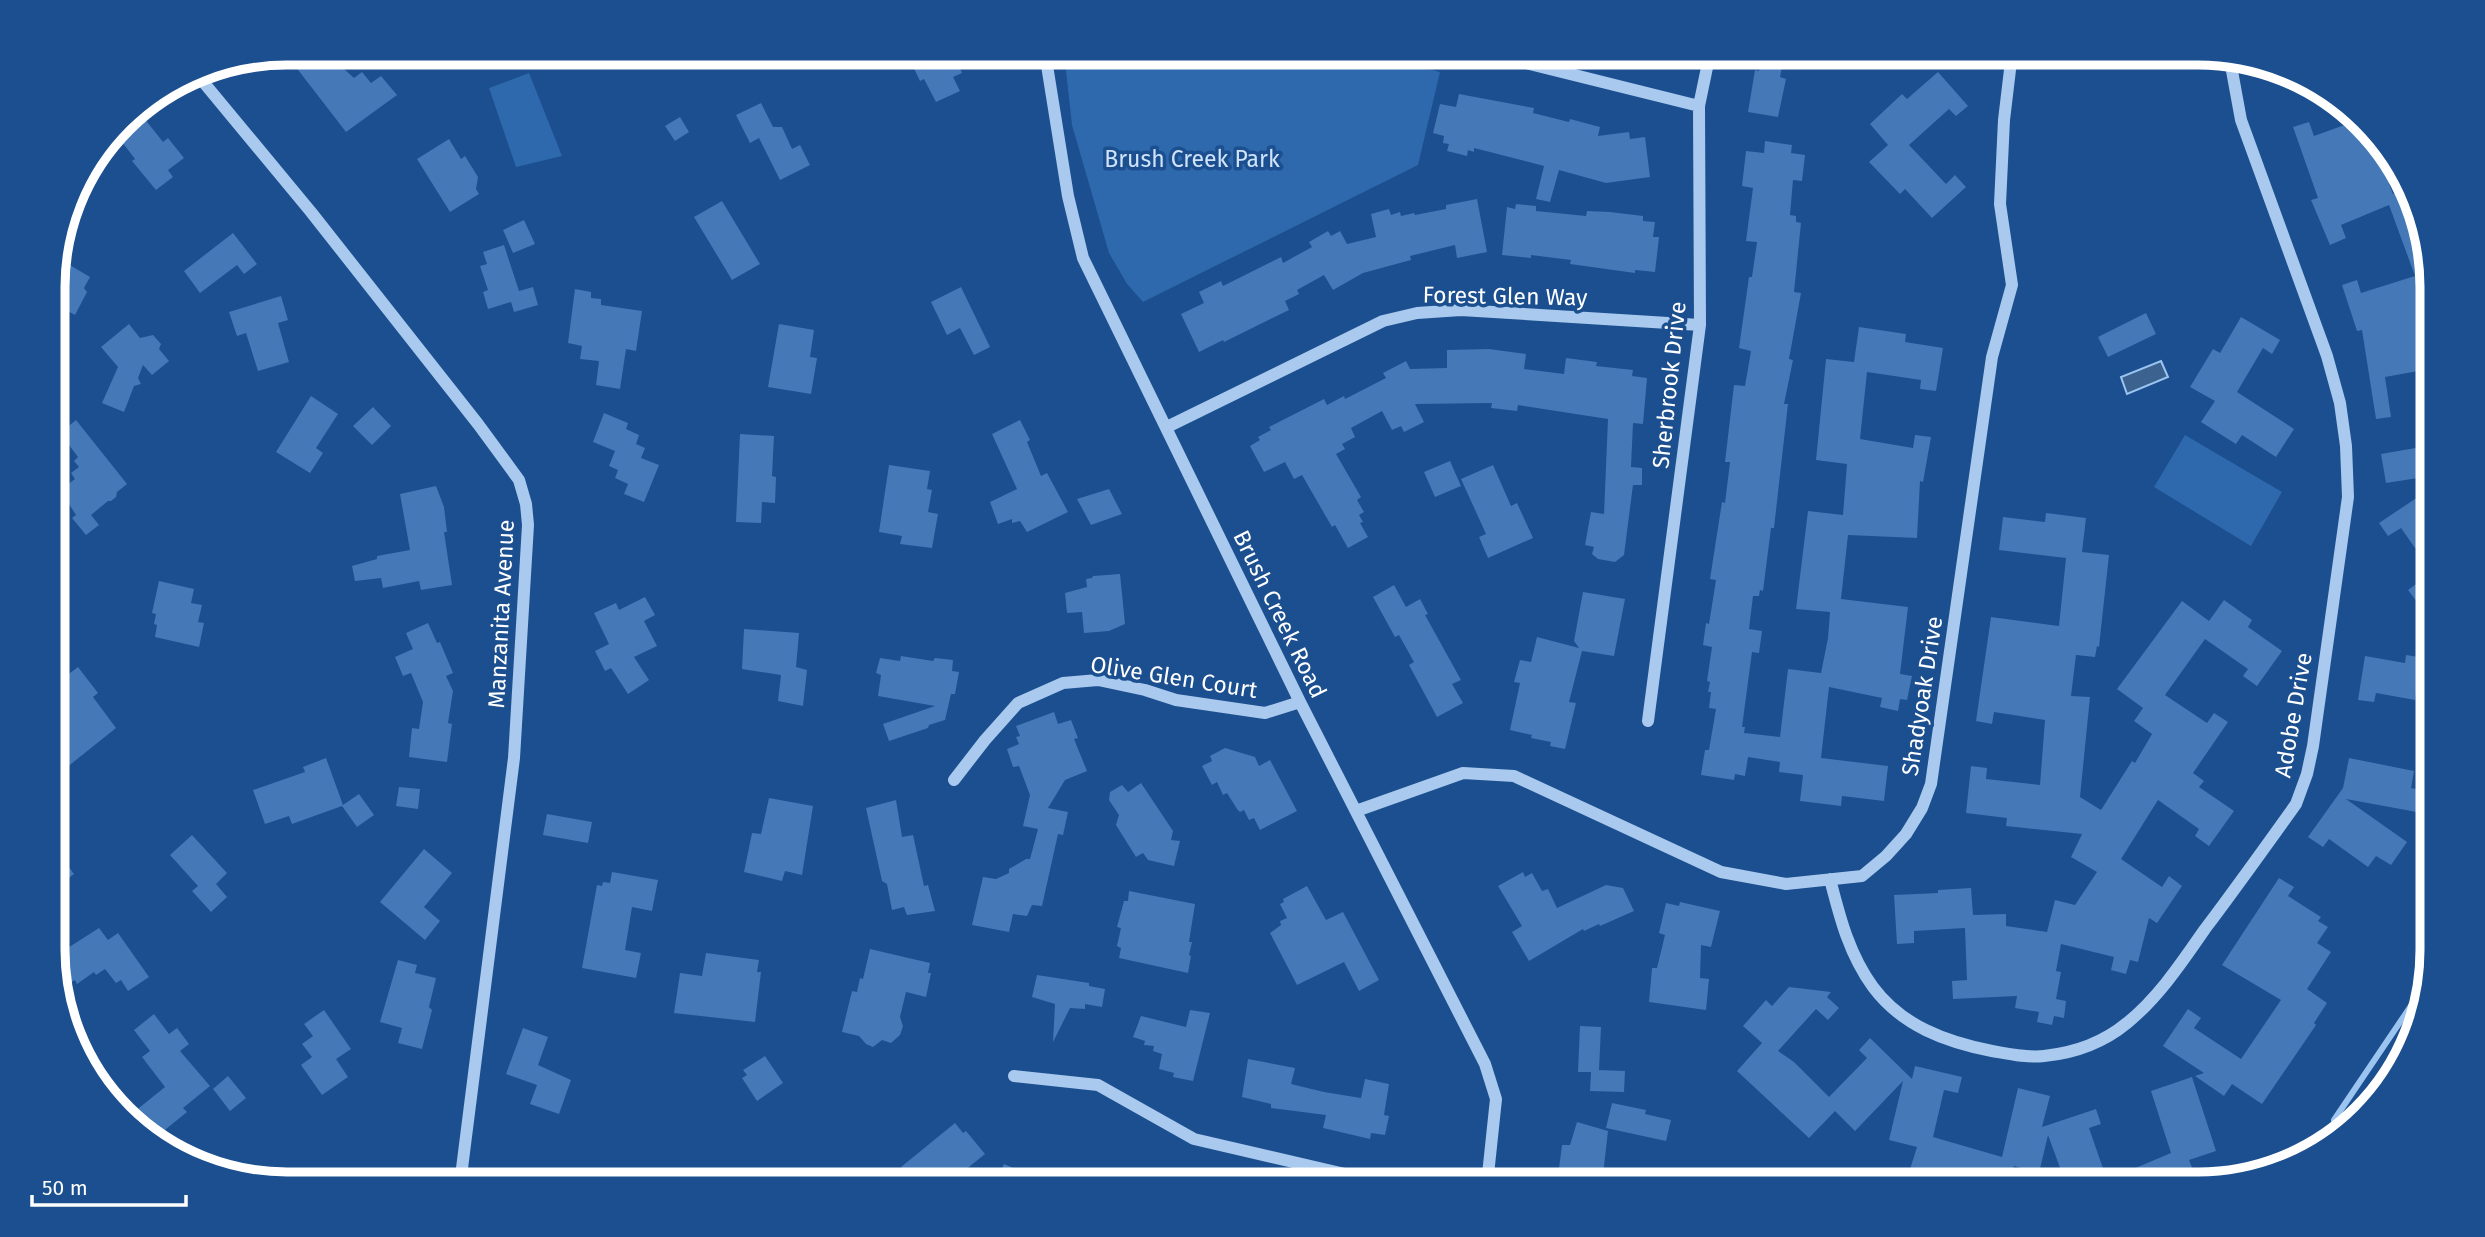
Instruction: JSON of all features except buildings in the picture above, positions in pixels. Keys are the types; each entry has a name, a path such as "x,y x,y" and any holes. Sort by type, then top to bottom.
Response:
{"street":[{"name":"Brush Creek Road","path":"1047,65 1068,196 1083,258 1300,702 1485,1064 1496,1099 1488,1172"},
{"path":"1537,65 1699,106"},
{"name":"Sherbrook Drive","path":"1648,722 1700,325 1699,106 1707,65"},
{"name":"Shadyoak Drive","path":"1356,811 1463,773 1514,776 1721,872 1786,884 1862,876 1886,856 1912,826 1931,784 1992,358 2012,285 2000,204 2004,120 2010,65"},
{"name":"Adobe Drive","path":"1830,879 1845,936 1857,963 1874,989 1895,1010 1934,1036 1958,1044 2012,1055 2056,1055 2101,1040 2127,1023 2145,1006 2165,985 2296,804 2307,774 2313,746 2346,511 2346,446 2340,403 2327,356 2241,120 2231,67"},
{"name":"Manzanita Avenue","path":"203,81 311,212 478,424 519,480 526,504 528,525 514,758 462,1172"},
{"name":"Forest Glen Way","path":"1167,427 1383,321 1417,313 1461,310 1700,325"},
{"name":"Olive Glen Court","path":"954,780 1018,703 1063,683 1098,680 1176,700 1265,713 1300,702"},
{"path":"1014,1076 1098,1085 1194,1139 1336,1172"}],"green space":[{"name":"Brush Creek Park","path":"1065,65 1414,65 1440,72 1418,165 1143,302 1127,284 1109,253 1072,125"},
{"path":"529,73 562,156 516,167 489,88"},
{"path":"2185,435 2282,492 2251,546 2154,487"}],"shaded area":[{"path":"2161,361 2168,377 2127,394 2121,377"}],"waterway":[{"path":"2334,1120 2414,1001"}]}
